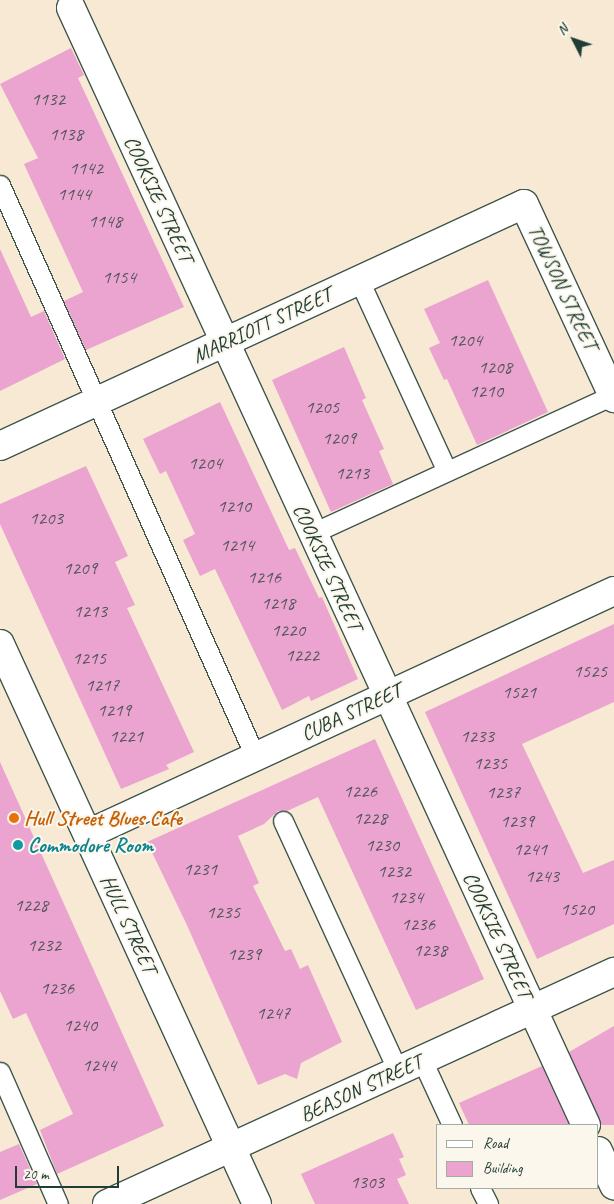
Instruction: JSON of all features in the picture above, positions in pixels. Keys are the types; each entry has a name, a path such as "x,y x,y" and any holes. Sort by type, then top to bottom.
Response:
{"street":[{"name":"COOKSIE STREET","path":"71,8 586,1124"},
{"name":"MARRIOTT STREET","path":"0,446 524,204"},
{"name":"TOWSON STREET","path":"524,204 613,396"},
{"name":"CUBA STREET","path":"88,834 614,591"},
{"name":"HULL STREET","path":"0,644 257,1204"},
{"name":"BEASON STREET","path":"107,1204 614,972"},
{"path":"599,1153 614,1186"}],"lane":[{"path":"0,184 255,756"},
{"path":"359,280 447,472"},
{"path":"313,533 613,396"},
{"path":"283,821 398,1071"},
{"path":"422,1060 452,1124"},
{"path":"0,1072 58,1204"},
{"path":"480,1189 488,1204"}],"building":[{"path":"71,48 84,75 78,78 184,307 86,350 64,301 83,292 24,164 38,158 0,84"},
{"path":"0,249 31,317 44,311 65,359 0,391"},
{"path":"488,280 548,412 477,445 447,379 444,380 429,348 440,343 424,309"},
{"path":"344,347 366,398 362,400 384,449 379,451 393,484 331,512 272,380"},
{"path":"220,402 289,550 295,548 319,598 322,597 358,679 311,701 309,696 282,710 215,569 200,576 183,540 195,534 166,471 160,474 143,439"},
{"path":"86,466 128,556 115,562 135,605 127,608 194,752 166,765 169,769 121,789 0,524 0,504"},
{"path":"614,624 614,702 522,744 583,873 614,860 614,924 537,959 425,712"},
{"path":"375,739 484,979 416,1010 318,797 287,811 278,811 264,824 238,836 259,883 253,886 285,951 291,949 300,969 308,965 342,1042 301,1063 297,1079 285,1074 258,1085 186,923 147,842"},
{"path":"0,762 164,1126 57,1174 40,1130 73,1114 26,1013 13,1019 0,991"},
{"path":"614,1026 614,1125 601,1125 569,1052"},
{"path":"542,1066 569,1124 469,1124 459,1103"},
{"path":"393,1133 404,1157 399,1159 406,1175 397,1179 409,1204 315,1204 301,1174"},
{"path":"19,1144 37,1184 0,1200 0,1152"}],"place":[{"name":"Hull Street Blues Cafe","path":"14,818"},
{"name":"Commodore Room","path":"18,845"}]}
